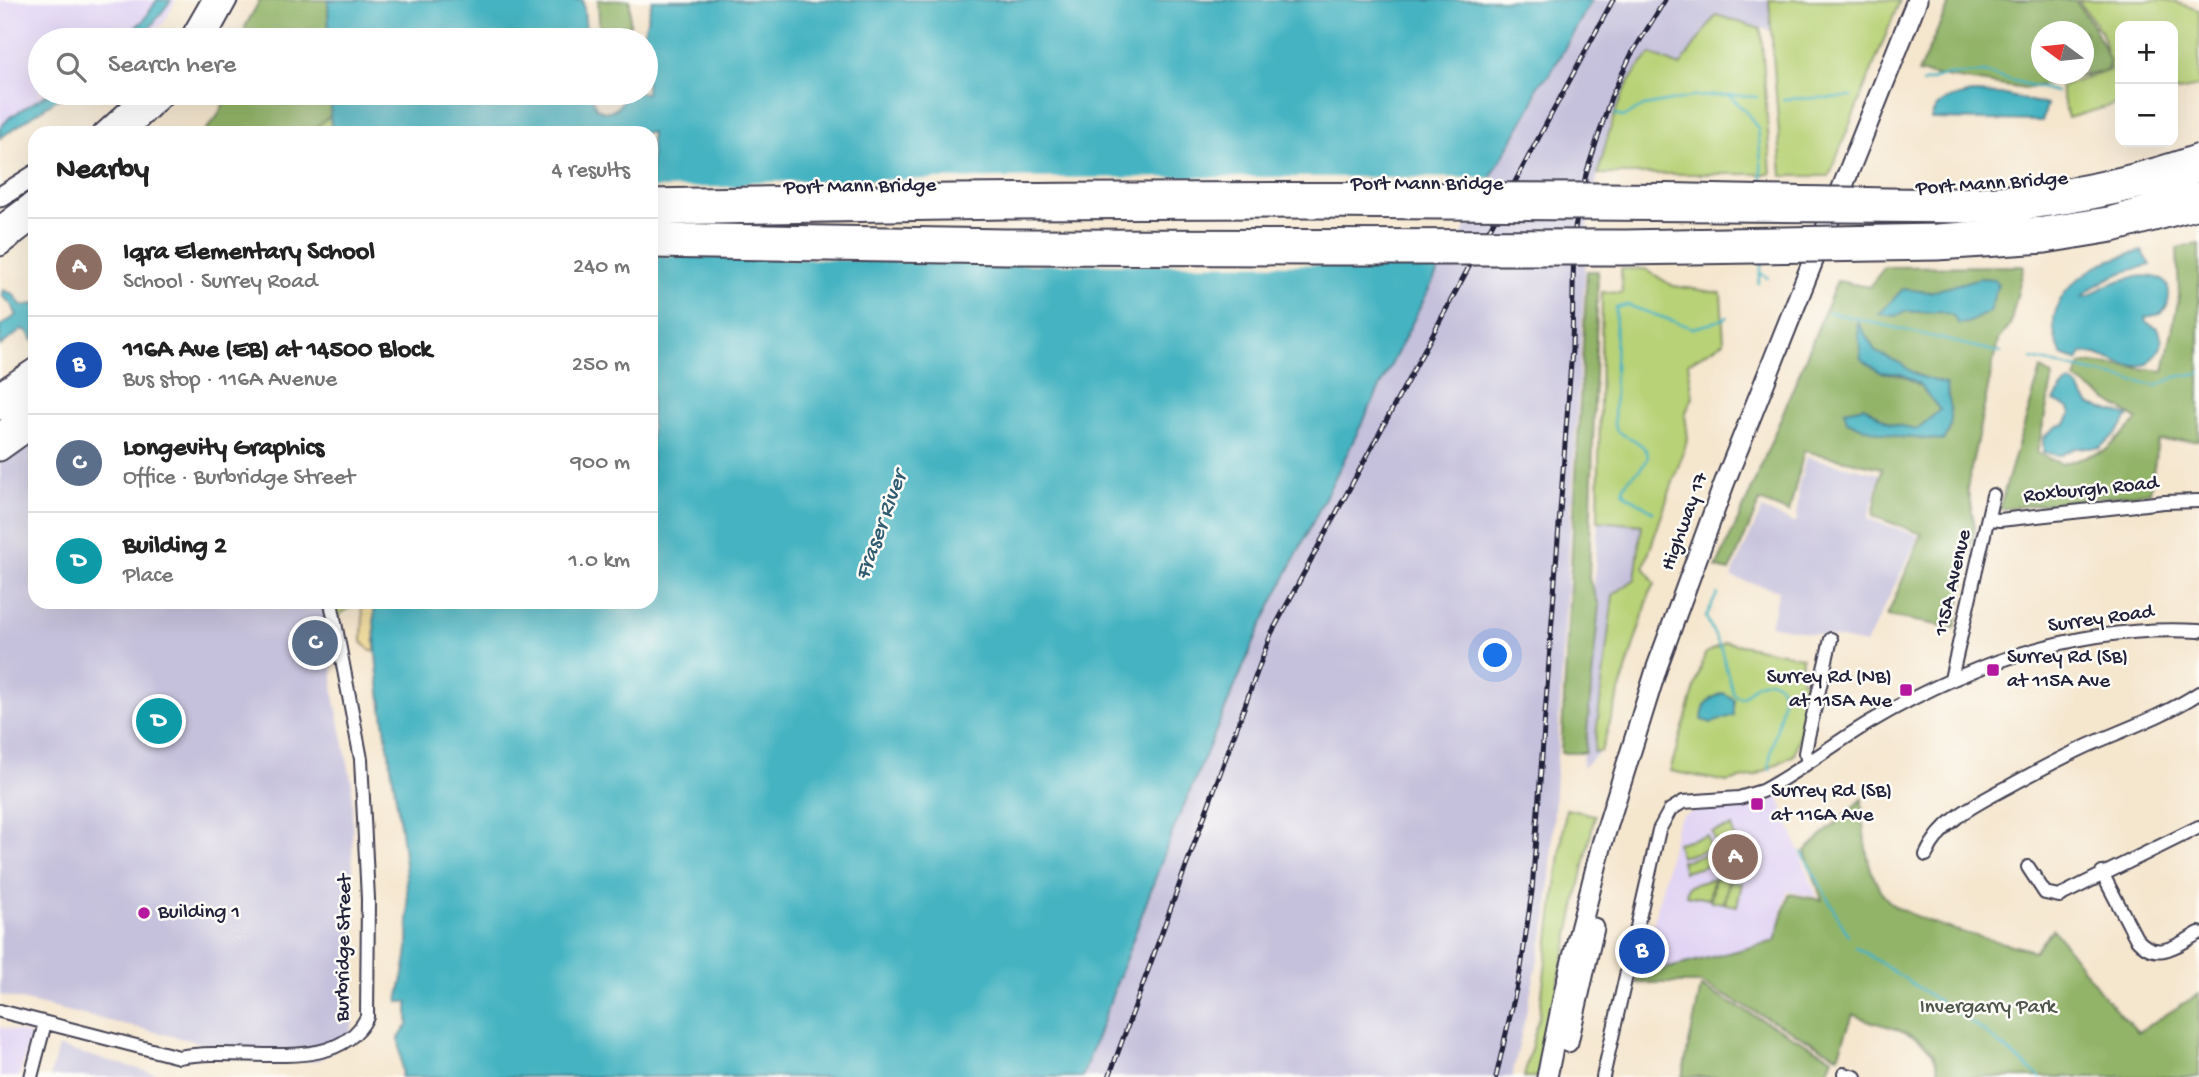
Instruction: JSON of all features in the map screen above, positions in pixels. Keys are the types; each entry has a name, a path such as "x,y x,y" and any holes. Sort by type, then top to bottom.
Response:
{"highway":[{"path":"196,28 212,0"},
{"path":"212,28 227,0"},
{"name":"Highway 17","path":"1547,1077 1566,984 1602,844 1657,667 1724,484 1917,0"},
{"name":"Highway 17","path":"1560,1077 1614,848 1670,671 1735,489 1930,0"},
{"path":"111,126 134,105"},
{"path":"133,126 155,105"},
{"path":"142,126 159,105"},
{"path":"658,199 1006,192 1625,193 1950,198 2038,192 2100,182 2159,168 2199,154"},
{"name":"Port Mann Bridge","path":"658,215 1006,208 1989,213 2104,198 2199,172"},
{"path":"0,197 28,179"},
{"path":"0,210 28,189"},
{"name":"Port Mann Bridge","path":"658,233 1006,239 1625,240 1937,234 2044,227 2109,216 2199,192"},
{"path":"0,226 28,205"},
{"path":"658,248 1006,254 1314,255 1624,255 1937,250 2046,243 2113,232 2199,209"},
{"path":"0,246 28,224"},
{"path":"0,391 28,373"},
{"path":"0,410 28,391"},
{"path":"0,432 28,413"},
{"path":"0,451 28,431"}],"street":[{"name":"115A Avenue","path":"1951,679 1993,495"},
{"name":"Roxburgh Road","path":"1988,519 2199,501"},
{"name":"Burbridge Street","path":"332,609 361,759 368,899 367,1017 354,1050"},
{"name":"Surrey Road","path":"1602,1077 1659,830 1670,810 1683,802 1693,800 1747,797 1774,785 1885,713 1951,679 2021,653 2080,639 2139,631 2199,631"},
{"path":"1810,761 1805,753 1831,639"},
{"path":"1926,855 1933,839 1982,799 2067,756 2177,708 2199,693"},
{"path":"2028,867 2045,893 2059,896 2199,827"},
{"path":"2102,873 2136,938 2143,946 2152,951 2163,951 2199,933"},
{"path":"0,1011 179,1058 197,1054 250,1067"},
{"path":"31,1077 45,1023"}],"shaded area":[{"path":"0,0 176,0 164,23 157,28 28,28 28,105 45,105 0,136"},
{"path":"1592,0 1769,0 1771,31 1717,15 1680,67 1651,54 1640,64 1611,118 1587,234 1548,915 1512,1077 1082,1077 1172,833 1259,630 1446,255 1533,104 1537,86 1550,74"},
{"path":"28,437 28,609 323,609 330,619 334,696 352,783 354,1017 348,1042 317,1061 281,1062 0,995 0,456"},
{"path":"1806,457 1880,474 1868,519 1919,536 1866,644 1770,625 1779,591 1731,577 1762,509 1794,523 1797,520 1799,484"},
{"path":"1598,521 1642,524 1635,579 1601,751 1582,768"},
{"path":"1778,796 1817,897 1787,891 1775,940 1655,972 1643,970 1677,823 1683,815 1703,809 1752,808"},
{"path":"0,1027 31,1035 19,1077 0,1077"},
{"path":"58,1047 168,1077 50,1077"}],"green space":[{"path":"260,0 328,0 329,28 245,28"},
{"path":"598,0 630,0 628,28 599,28"},
{"path":"1769,0 1900,0 1829,176 1782,176"},
{"path":"1951,0 2075,0 2090,21 2031,21 2031,84 2048,84 2025,89 1918,73"},
{"path":"2078,0 2167,0 2199,10 2199,87 2178,91 2178,21 2115,21 2115,104 2068,118 2060,87 2069,84 2094,84 2094,75 2110,70 2102,33"},
{"path":"1716,15 1761,29 1771,174 1598,174 1616,110 1640,66 1651,54 1680,66"},
{"path":"2094,27 2110,62 2106,71 2094,74"},
{"path":"223,105 332,105 330,116 318,126 209,126"},
{"path":"330,116 331,126 314,126"},
{"path":"2199,244 2199,440 2158,441 2150,492 1999,509 2041,369 2053,377 2037,453 2061,464 2106,450 2138,420 2075,379 2081,365 2092,363 2164,371 2179,296 2177,248"},
{"path":"2024,266 2010,325 1998,340 1967,488 1975,527 1955,628 1887,616 1922,534 1873,516 1882,468 1804,451 1789,513 1760,501 1730,571 1716,568 1748,498 1837,281 1869,287 1885,267","holes":["1876,352 1918,375 1946,384 1944,440 1899,437 1880,432 1864,406 1890,424 1917,429 1940,410 1915,382 1880,372"]},
{"path":"1621,269 1645,269 1673,286 1721,293 1724,342 1688,363 1693,397 1685,414 1688,438 1644,567 1655,584 1601,751 1594,752 1613,595 1635,579 1642,525 1598,521 1602,292 1622,293"},
{"path":"1587,271 1598,271 1589,579 1599,605 1585,753 1561,753"},
{"path":"323,609 349,609 340,614 340,617 330,619"},
{"path":"1726,642 1802,657 1801,680 1812,687 1794,755 1755,776 1727,782 1670,771 1705,654"},
{"name":"Invergarry Park","path":"1862,799 1865,840 1871,869 1883,894 1896,907 1941,926 2034,951 2053,929 2107,1000 2138,1032 2199,994 2199,1077 1940,1077 1934,1056 1923,1043 1904,1032 1853,1014 1838,1056 1701,983 1636,983 1639,973 1653,972 1775,941 1789,894 1822,900 1805,851"},
{"path":"1566,809 1595,815 1538,1077 1524,1077 1539,1016"},
{"path":"1732,827 1740,864 1721,869 1712,832"},
{"path":"1707,835 1710,849 1680,857 1677,843"},
{"path":"1711,853 1714,864 1684,872 1681,861"},
{"path":"1715,878 1728,880 1724,903 1711,901"},
{"path":"1713,879 1709,899 1686,895 1688,886"},
{"path":"1729,881 1742,883 1737,906 1725,904"},
{"path":"1701,987 1833,1058 1825,1077 1682,1077"}],"sand":[{"path":"362,609 374,609 375,651 371,651 362,642"}],"water":[{"path":"157,0 171,0 150,28 134,28 144,20"},
{"path":"328,0 583,0 586,28 329,28"},
{"name":"Fraser River","path":"652,0 1592,0 1550,74 1537,86 1533,104 1446,255 1259,630 1172,833 1082,1077 401,1077 399,1038 408,1025 408,1002 398,1002 408,951 408,901 399,815 379,688 374,609 658,609 658,126 331,126 331,105 595,105 604,112 616,109 619,105 658,105 658,28 645,28"},
{"path":"1972,93 2001,94 2047,105 2042,121 1931,119 1941,103"},
{"path":"30,105 48,105 0,138 0,128 10,117"},
{"path":"2142,251 2151,265 2113,276 2081,298 2122,280 2143,276 2162,280 2167,285 2169,295 2167,305 2161,314 2145,317 2146,322 2158,328 2160,334 2162,344 2156,355 2148,364 2130,367 2096,354 2082,353 2078,361 2062,355 2054,327 2055,314 2065,292 2099,265"},
{"path":"1980,278 1994,279 1998,284 1989,312 1967,323 1959,324 1952,315 1940,311 1905,311 1896,316 1879,314 1903,289 1930,292"},
{"path":"3,290 13,294 22,306 28,305 28,332 23,329 0,346 0,326 17,315 2,296"},
{"path":"1857,321 1876,352 1900,363 1916,375 1946,384 1951,420 1944,440 1899,437 1847,421 1844,410 1864,406 1890,424 1917,429 1940,410 1918,383 1901,374 1880,372 1861,359"},
{"path":"2070,382 2076,385 2090,405 2129,416 2115,435 2099,448 2075,448 2061,455 2043,453 2043,438 2056,427 2066,424 2071,415 2069,408 2054,401 2061,389"},
{"path":"1723,693 1734,699 1734,715 1712,723 1702,720 1707,702"}],"pier":[{"path":"1006,178 1494,178 1445,265 1006,264 658,255 658,188 738,187 752,182"}],"waterway":[{"path":"1922,83 1947,75 1984,73 2056,92"},
{"path":"1729,95 1757,97"},
{"path":"1615,115 1623,117 1644,106 1692,97 1729,95 1748,114 1758,129 1763,186"},
{"path":"1783,99 1852,97"},
{"path":"1758,283 1763,259"},
{"path":"1760,273 1768,278"},
{"path":"1653,512 1625,494 1626,482 1644,465 1647,452 1636,441 1617,431 1614,425 1616,308 1627,305 1693,328 1727,317"},
{"path":"1829,312 2001,353"},
{"path":"2032,359 2157,386 2175,377 2199,373"},
{"path":"1717,594 1706,617 1721,649 1733,693 1743,698 1756,684 1769,680 1778,684 1782,691 1783,701 1770,770"},
{"path":"1802,852 1848,935"},
{"path":"1856,947 1977,1026 2040,1077"}],"railway":[{"path":"1109,1077 1271,634 1613,0"},
{"path":"1496,1077 1521,968 1532,891 1572,349 1574,233 1586,174 1611,97 1631,55 1665,0"}],"place":[{"name":"Longevity Graphics","path":"315,643"},
{"name":"Surrey Rd (SB) at 115A Ave","path":"1993,670"},
{"name":"Surrey Rd (NB) at 115A Ave","path":"1906,690"},
{"name":"Building 2","path":"159,721"},
{"name":"Surrey Rd (SB) at 116A Ave","path":"1757,804"},
{"name":"Iqra Elementary School","path":"1735,857"},
{"name":"Building 1","path":"144,913"},
{"name":"116A Ave (EB) at 14500 Block","path":"1642,951"}]}
